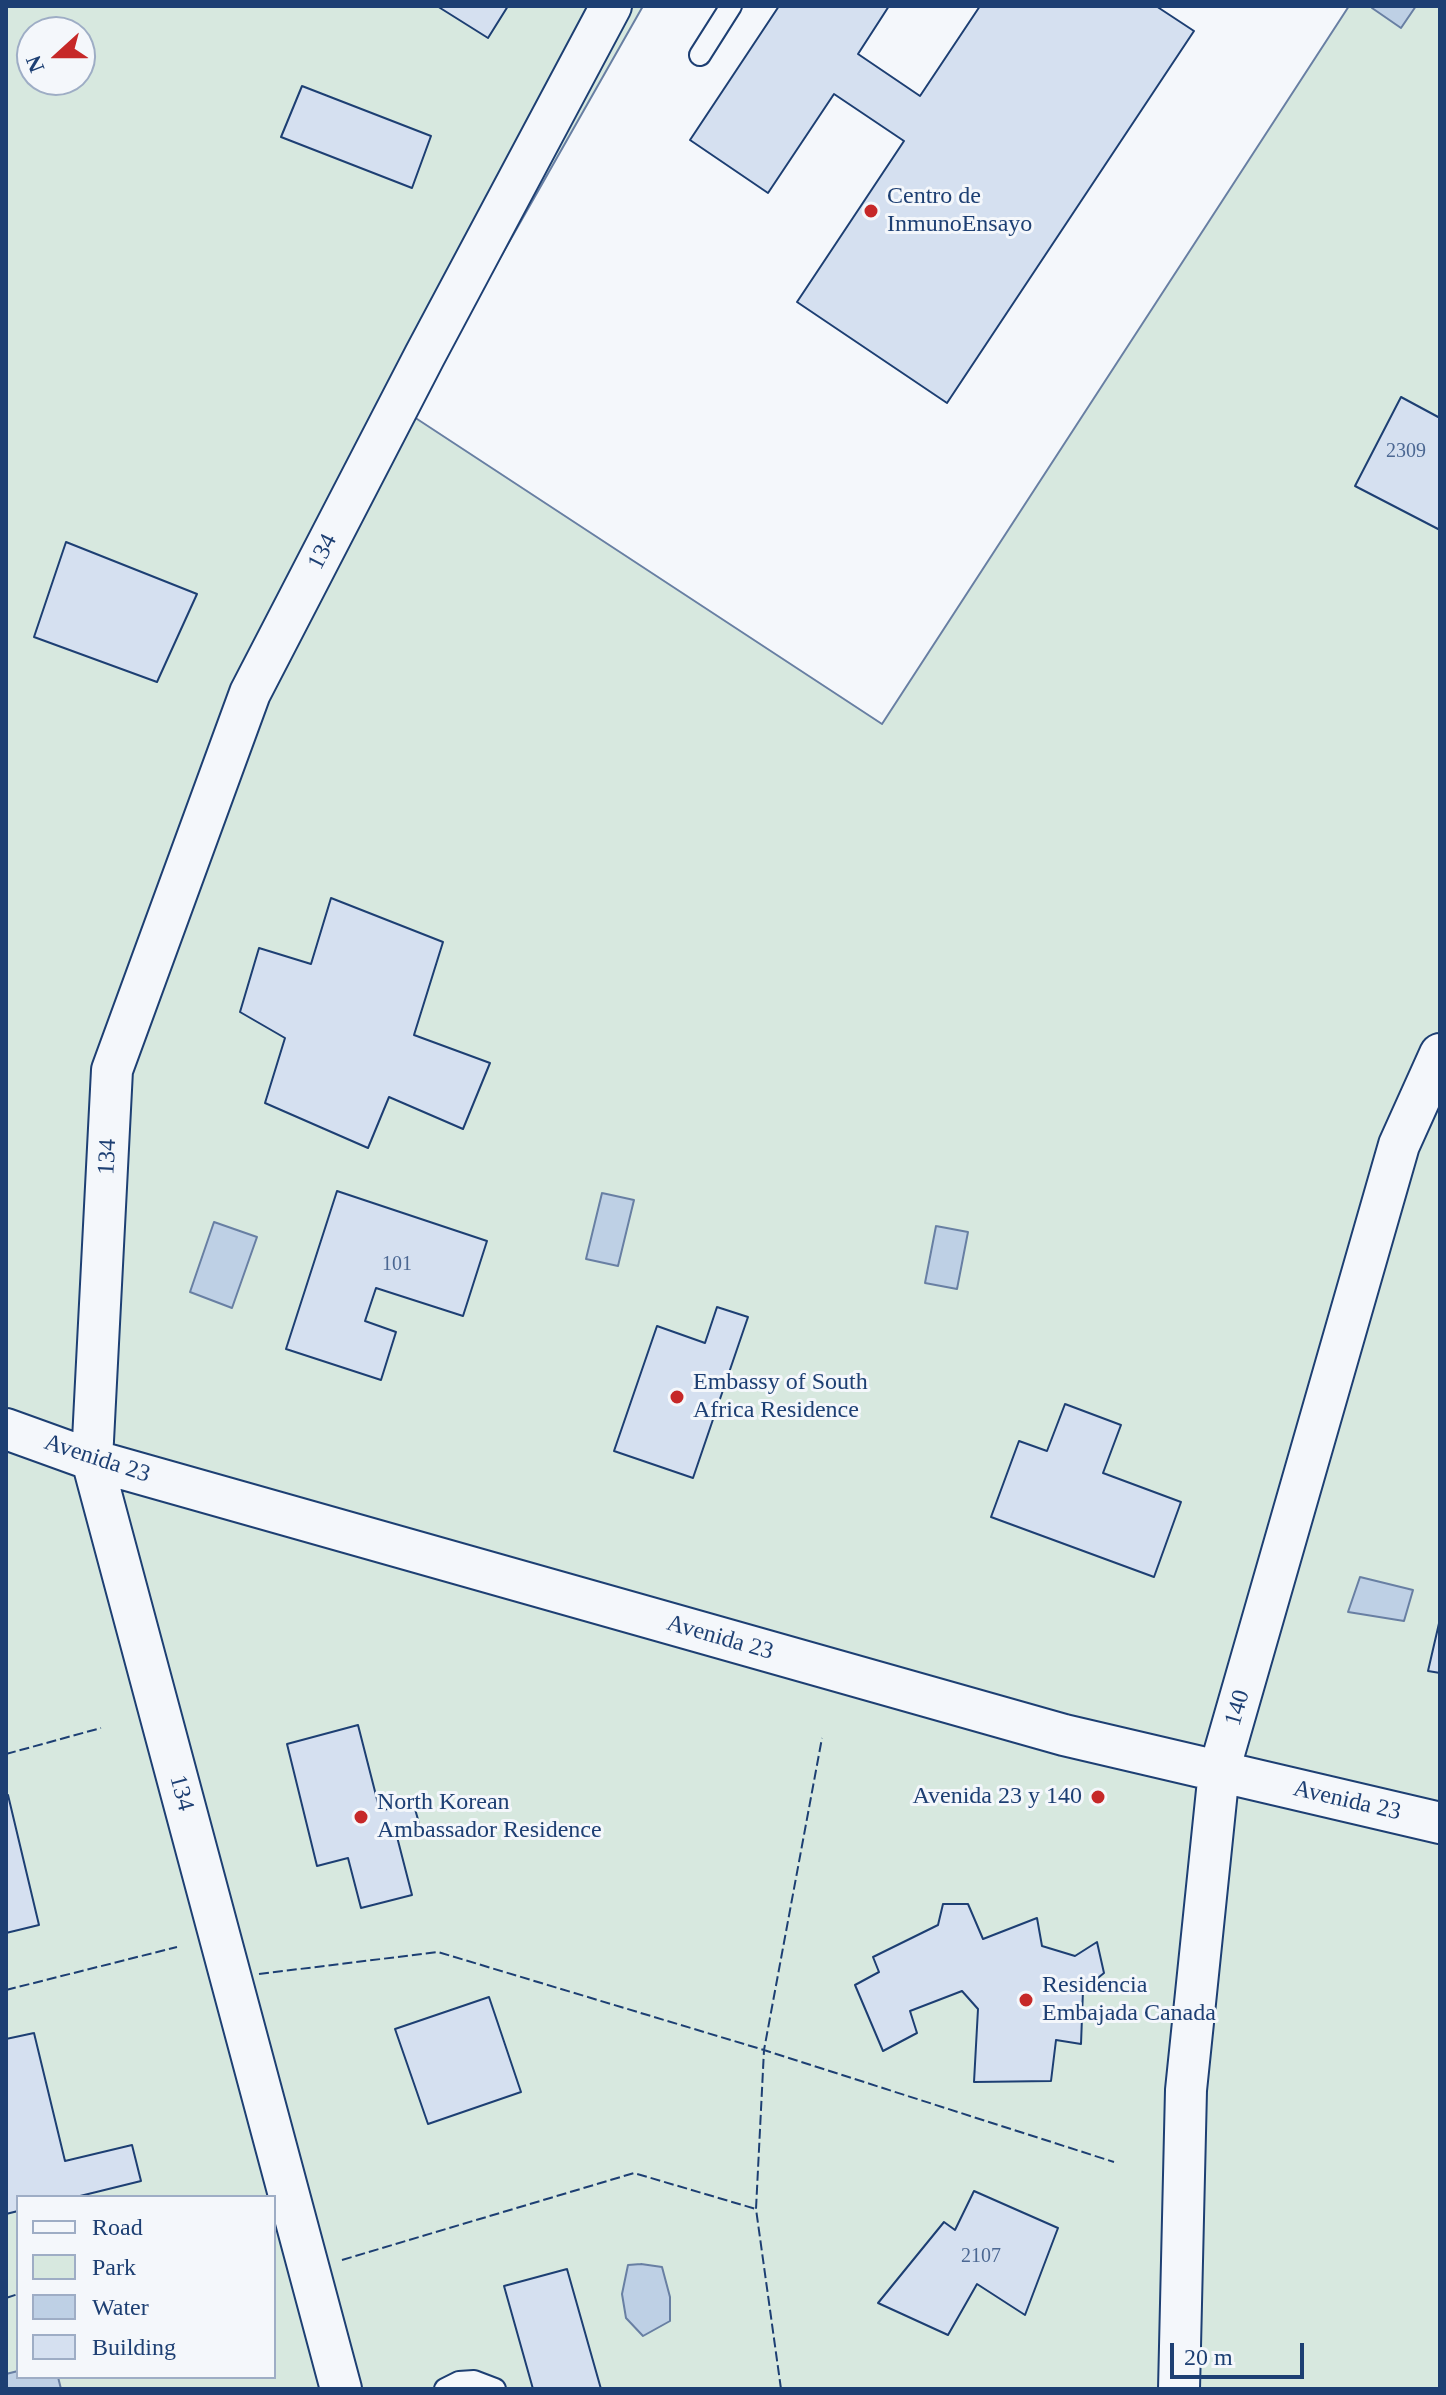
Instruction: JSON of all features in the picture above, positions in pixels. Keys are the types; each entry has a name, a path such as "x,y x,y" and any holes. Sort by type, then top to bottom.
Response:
{"street":[{"name":"134","path":"341,2389 92,1460 112,1070 250,693 611,6"},
{"name":"140","path":"1179,2389 1186,2090 1219,1771 1399,1145 1440,1054"},
{"name":"Avenida 23","path":"6,1429 92,1460 1064,1735 1440,1823"}],"lane":[{"path":"700,55 731,6"},
{"path":"445,2389 459,2382 474,2381 495,2389"}],"green space":[{"path":"6,6 643,6 411,415 882,724 1349,6 1440,6 1440,2389 6,2389"}],"water":[{"path":"1373,6 1416,6 1401,28"},
{"path":"602,1193 634,1200 618,1266 586,1259"},
{"path":"214,1222 257,1237 232,1308 190,1292"},
{"path":"936,1226 968,1232 957,1289 925,1283"},
{"path":"1360,1577 1413,1590 1404,1621 1348,1612"},
{"path":"628,2265 662,2267 670,2297 670,2321 643,2336 626,2318 622,2294"},
{"path":"16,2372 16,2379 58,2379 61,2389 6,2389 6,2374"}],"building":[{"path":"437,6 508,6 488,38"},
{"path":"779,6 889,6 858,54 920,96 980,6 1156,6 1194,31 947,403 797,302 904,141 834,94 768,193 690,140"},
{"path":"302,86 431,136 412,188 281,137"},
{"path":"1401,397 1440,418 1440,530 1355,486"},
{"path":"66,542 197,594 157,682 34,637"},
{"path":"331,898 443,942 414,1035 490,1063 463,1129 389,1097 368,1148 265,1103 285,1038 240,1012 259,948 311,964"},
{"path":"337,1191 487,1241 463,1316 376,1288 365,1321 396,1332 381,1380 286,1349"},
{"name":"Embassy of South Africa Residence","path":"717,1307 748,1317 693,1478 614,1451 657,1326 705,1343"},
{"path":"1065,1404 1121,1425 1103,1473 1181,1502 1154,1577 991,1517 1019,1441 1047,1451"},
{"path":"1440,1619 1440,1673 1428,1671"},
{"name":"North Korean Ambassador Residence","path":"358,1725 380,1811 413,1802 419,1823 395,1829 412,1895 361,1908 348,1858 317,1866 287,1744"},
{"path":"6,1796 39,1925 6,1933"},
{"name":"Residencia Embajada Canada","path":"943,1904 968,1904 983,1939 1037,1918 1042,1946 1075,1956 1097,1942 1104,1973 1083,1990 1081,2044 1056,2040 1051,2081 974,2082 978,2009 962,1991 910,2011 917,2033 883,2051 855,1985 879,1972 873,1957 938,1925"},
{"path":"489,1997 521,2092 428,2124 395,2029"},
{"path":"34,2033 65,2161 132,2145 141,2181 84,2195 16,2195 16,2212 6,2214 6,2039"},
{"path":"974,2191 1058,2228 1025,2315 977,2284 948,2335 878,2303 944,2222 955,2230"},
{"path":"567,2269 601,2389 533,2389 504,2286"}],"fence":[{"path":"6,1754 101,1728"},
{"path":"781,2389 756,2209 764,2050 822,1738"},
{"path":"6,1990 177,1947"},
{"path":"259,1974 438,1952 764,2050 1114,2162"},
{"path":"342,2260 634,2173 756,2209"},
{"path":"6,2298 16,2295"}],"place":[{"name":"Centro de InmunoEnsayo","path":"871,211"},
{"name":"Embassy of South Africa Residence","path":"677,1397"},
{"name":"Avenida 23 y 140","path":"1098,1797"},
{"name":"North Korean Ambassador Residence","path":"361,1817"},
{"name":"Residencia Embajada Canada","path":"1026,2000"}]}
